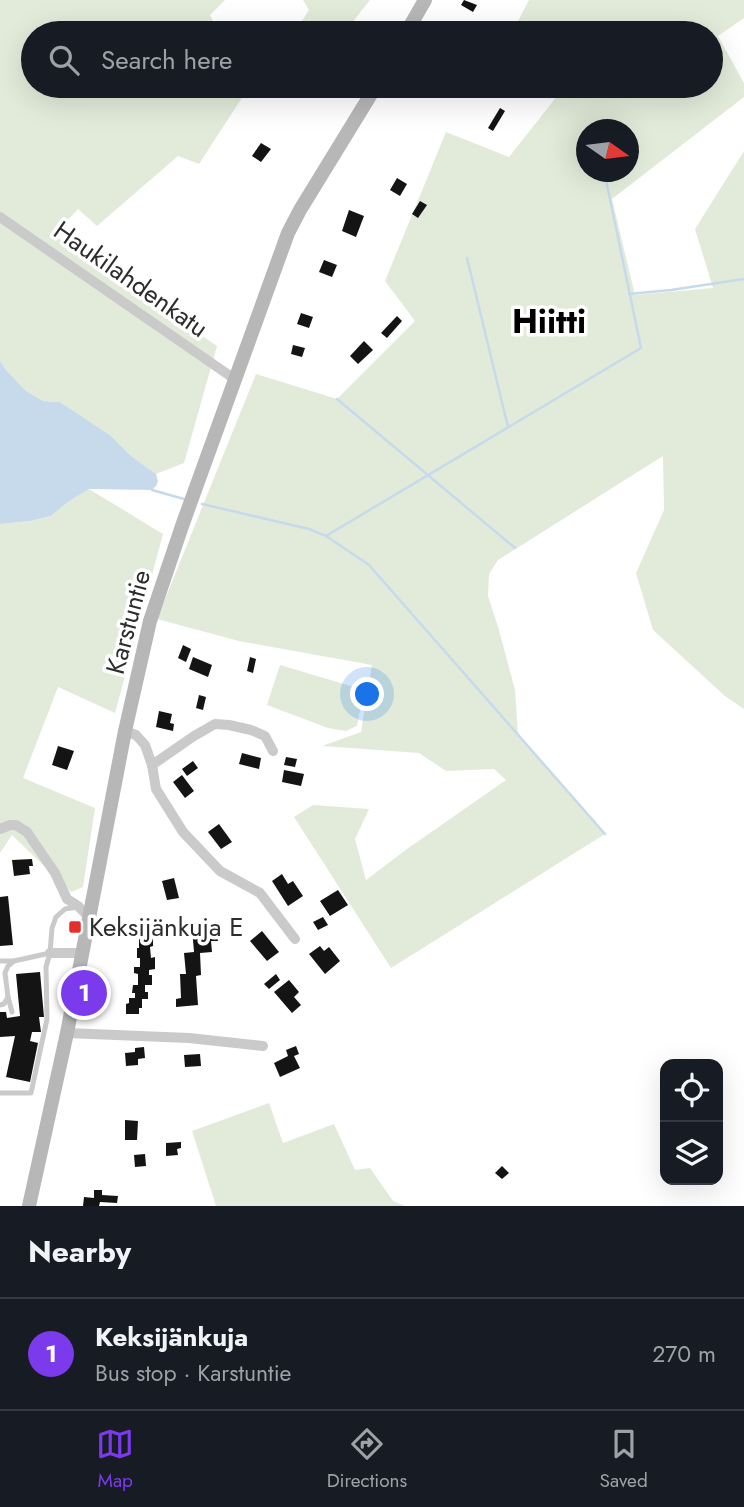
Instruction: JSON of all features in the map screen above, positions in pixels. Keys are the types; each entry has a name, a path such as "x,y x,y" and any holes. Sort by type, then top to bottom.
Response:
{"street":[{"path":"413,21 425,0"},
{"name":"Karstuntie","path":"29,1206 83,953 125,731 150,621 288,233 369,98"},
{"name":"Haukilahdenkatu","path":"0,217 236,380"},
{"path":"152,765 215,724 251,730 265,736 273,751"},
{"path":"125,731 136,735 145,745 156,789 183,832 220,871 260,892 295,939"},
{"path":"0,830 16,825 27,832 55,873 67,899 89,918"},
{"path":"50,953 83,953"},
{"path":"67,1032 189,1038 263,1046"}],"lane":[{"path":"0,1087 4,1093 31,1093 47,1019 46,967 52,929 57,917 65,909 78,906"},
{"path":"0,961 14,961 50,953"},
{"path":"12,1012 5,973 14,961"},
{"path":"0,1005 4,1004 8,997"}],"green space":[{"path":"0,0 225,0 210,15 213,21 21,21 21,98 242,98 199,164 178,156 97,226 78,209 54,235 217,346 184,463 156,474 131,456 110,435 60,402 43,401 26,391 0,361"},
{"path":"303,0 370,0 353,21 302,21 309,10"},
{"path":"529,0 744,0 744,18 723,33 723,21 518,21"},
{"path":"723,45 744,83 744,97 639,178 639,119 576,119 576,182 634,182 612,199 635,295 713,288 695,229 744,151 744,709 725,696 653,630 636,573 664,510 663,456 498,560 489,574 488,596 515,690 518,734 605,834 391,968 294,817 313,805 369,809 355,839 366,880 506,780 494,769 446,771 419,753 322,746 361,732 372,665 239,641 157,619 256,374 337,399 415,321 385,281 446,132 509,157 556,98 723,98"},
{"path":"89,489 163,534 115,713 58,687 23,778 95,808 83,887 71,892 12,835 0,853 0,524 51,516"},
{"path":"280,665 364,690 357,726 346,731 328,728 267,705"},
{"path":"269,1103 283,1143 334,1124 355,1170 370,1168 393,1201 405,1206 216,1206 192,1131"}],"water":[{"path":"0,361 26,391 43,401 60,402 110,435 131,456 156,474 156,486 152,490 89,489 51,516 0,524"}],"building":[{"path":"464,0 477,5 473,12 461,5"},
{"path":"500,108 505,111 493,131 488,128"},
{"path":"261,143 271,149 261,162 252,156"},
{"path":"397,178 407,184 400,196 390,190"},
{"path":"420,201 427,205 418,218 412,214"},
{"path":"349,210 364,216 356,237 342,231"},
{"path":"324,260 337,265 332,277 319,272"},
{"path":"301,313 313,317 309,328 297,324"},
{"path":"397,316 402,321 387,338 381,333"},
{"path":"364,341 373,350 358,364 350,356"},
{"path":"293,345 305,348 302,357 291,354"},
{"path":"183,645 191,649 186,662 178,658"},
{"path":"193,657 212,665 208,677 189,669"},
{"path":"250,657 256,659 253,673 247,671"},
{"path":"199,695 206,697 203,710 196,708"},
{"path":"159,711 172,714 170,723 174,724 173,731 156,727"},
{"path":"58,746 74,751 67,770 52,765"},
{"path":"242,753 261,758 259,769 239,764"},
{"path":"286,757 297,759 295,767 284,765"},
{"path":"193,761 198,768 187,776 182,769"},
{"path":"284,770 304,774 301,786 282,782"},
{"path":"182,775 194,791 185,798 173,782"},
{"path":"219,824 232,842 221,849 208,832"},
{"path":"32,859 30,874 14,876 12,860"},
{"path":"282,874 288,884 293,881 303,896 288,906 272,881"},
{"path":"174,878 179,898 167,900 162,881"},
{"path":"338,890 348,905 330,916 320,901"},
{"path":"8,896 13,945 0,946 0,897"},
{"path":"323,917 328,925 318,930 313,922"},
{"path":"217,926 218,941 211,941 212,952 200,953 201,975 196,976 198,1005 176,1007 176,999 181,998 180,974 186,974 184,953 194,952 192,928"},
{"path":"262,931 279,952 267,961 250,941"},
{"path":"139,939 153,939 153,946 150,947 151,958 155,957 155,969 149,970 152,985 145,985 148,999 142,999 139,1014 126,1014 129,998 135,998 135,993 132,993 133,985 138,985 138,974 134,973 134,967 140,967 140,958 137,958"},
{"path":"320,946 324,951 329,947 340,961 325,974 309,954"},
{"path":"40,972 44,1017 39,1017 41,1032 32,1032 30,1041 38,1043 30,1082 6,1077 15,1036 0,1037 0,1012 6,1012 7,1018 20,1016 16,974"},
{"path":"276,974 280,980 269,989 264,984"},
{"path":"289,980 299,992 294,997 301,1005 292,1013 274,992"},
{"path":"296,1046 299,1054 294,1056 300,1068 280,1077 274,1063 288,1056 286,1050"},
{"path":"144,1047 145,1058 138,1059 138,1065 126,1066 125,1053"},
{"path":"200,1054 201,1066 185,1067 184,1055"},
{"path":"125,1120 138,1121 137,1140 125,1140"},
{"path":"181,1142 181,1148 177,1149 178,1155 166,1156 166,1143"},
{"path":"145,1154 146,1166 135,1167 134,1155"},
{"path":"502,1166 509,1173 502,1179 495,1173"},
{"path":"94,1190 102,1190 102,1195 118,1196 117,1203 100,1202 99,1206 83,1206 84,1197 94,1198"}],"waterway":[{"path":"326,536 641,348 606,182"},
{"path":"467,258 508,427"},
{"path":"629,294 744,279"},
{"path":"337,399 515,548"},
{"path":"152,490 184,499"},
{"path":"202,504 309,529 326,536 369,565 605,834"}],"place":[{"name":"Keksijänkuja E","path":"75,927"},
{"name":"Keksijänkuja","path":"84,993"}],"district":[{"name":"Hiitti","path":"549,321"}]}
